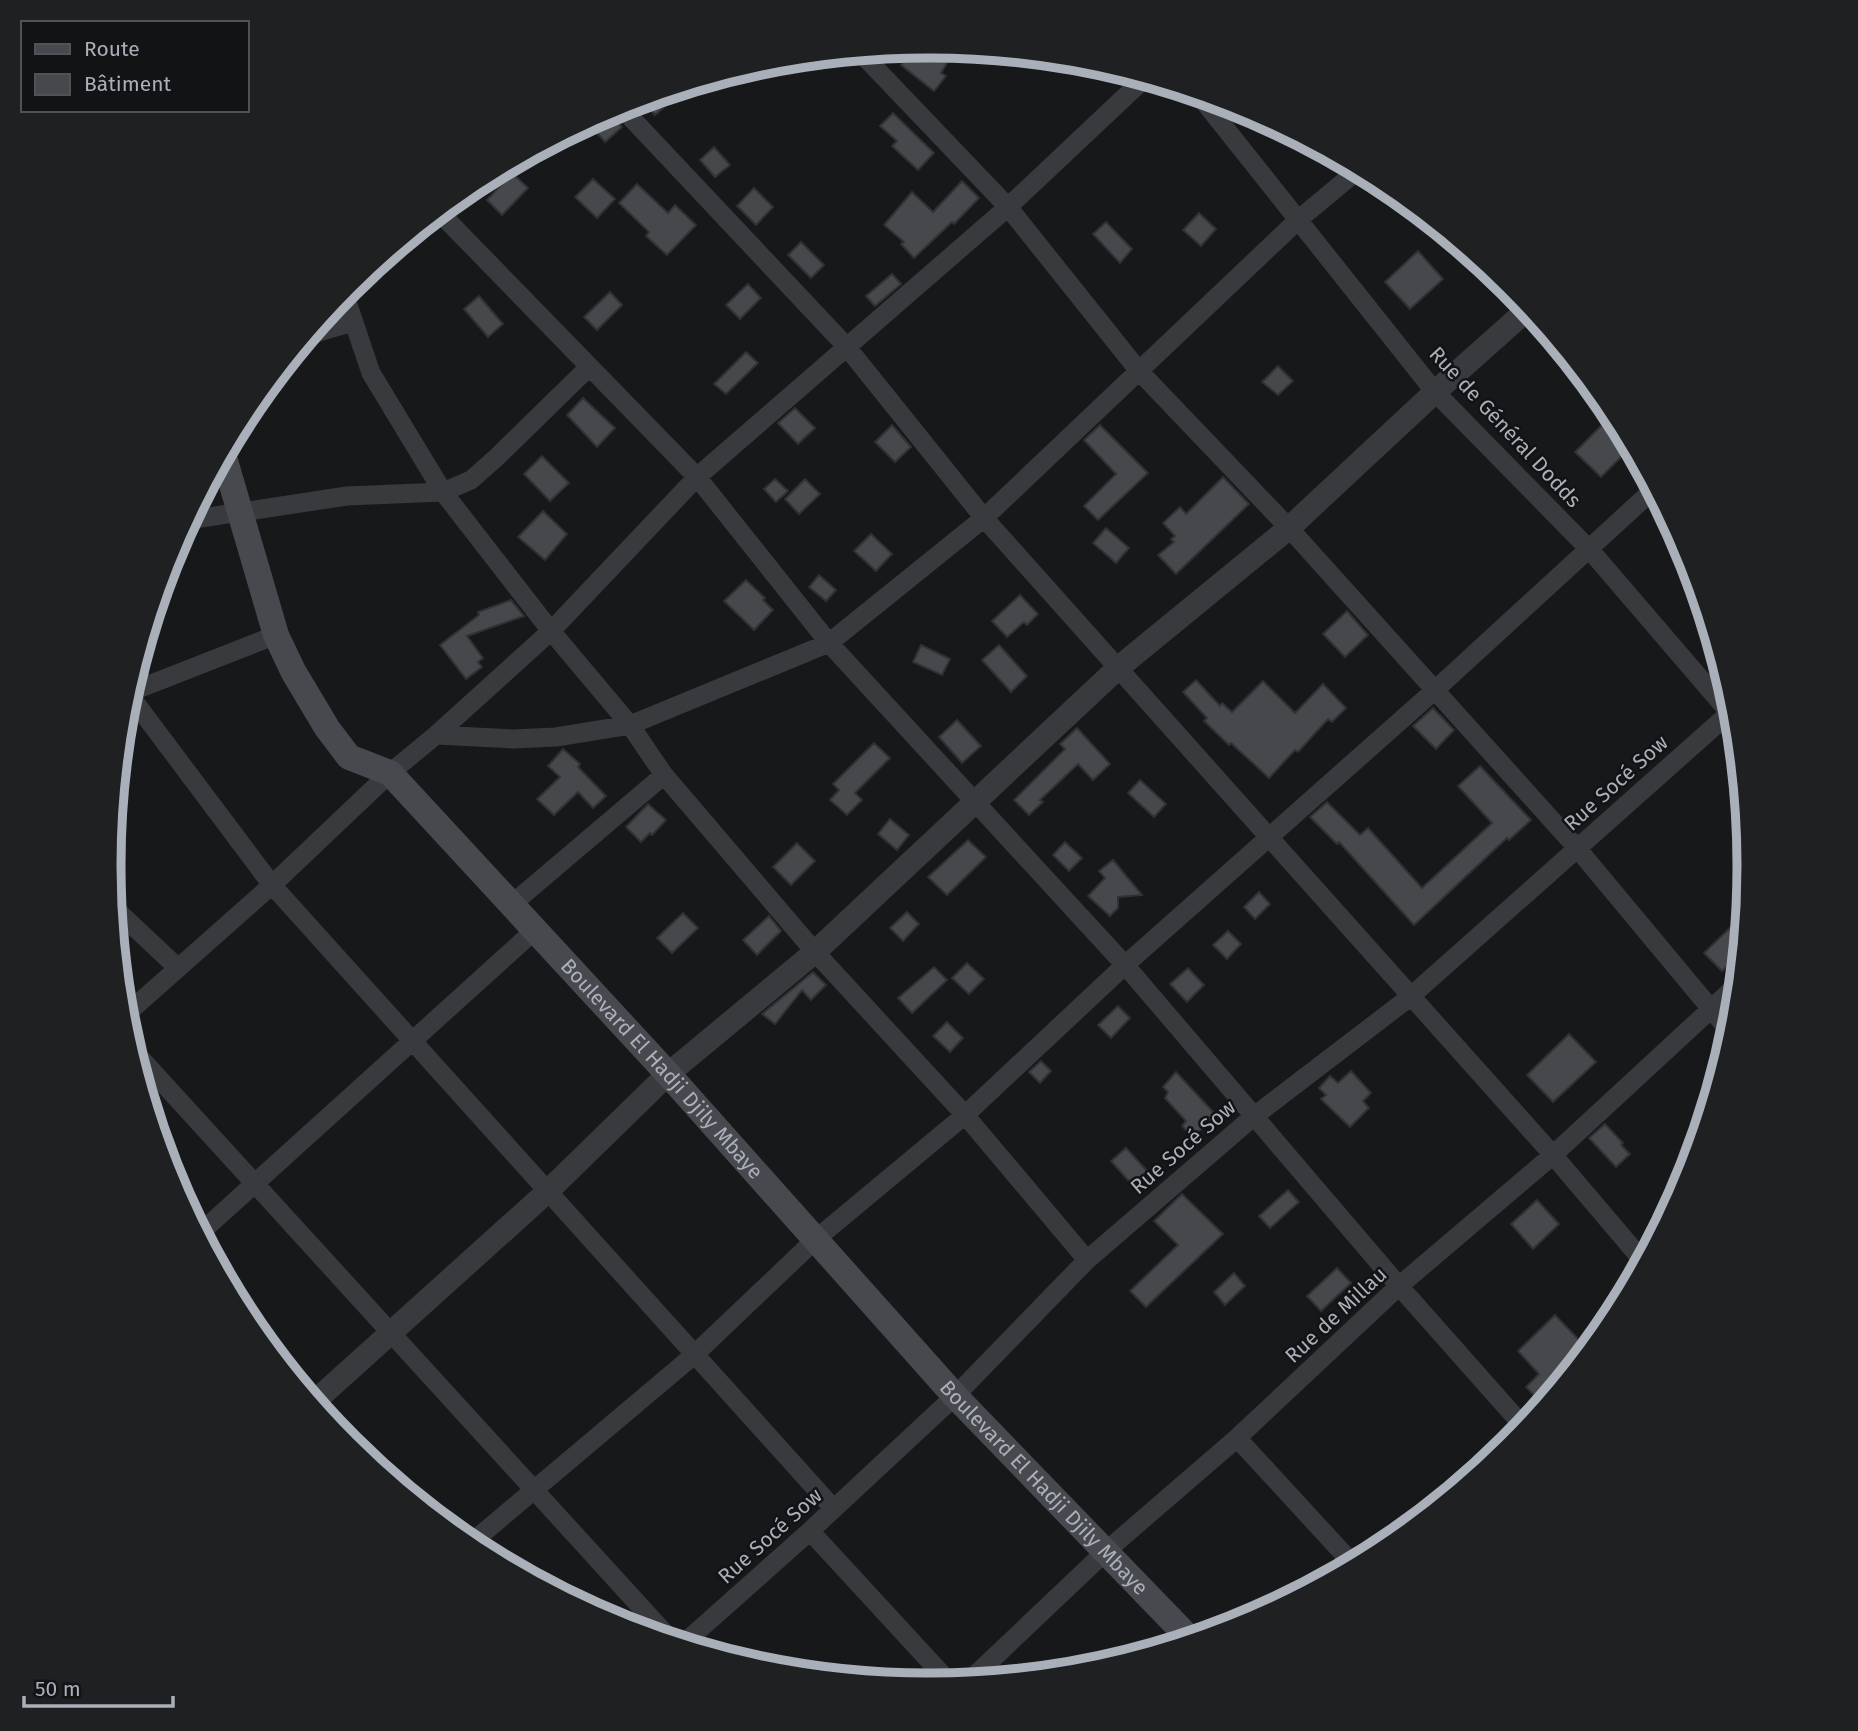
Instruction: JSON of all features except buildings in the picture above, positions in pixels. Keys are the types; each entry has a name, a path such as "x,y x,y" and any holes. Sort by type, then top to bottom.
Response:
{"main road":[{"name":"Boulevard El Hadji Djily Mbaye","path":"227,466 276,635 311,703 349,757 390,773 668,1074 955,1396 1183,1632"}],"street":[{"path":"868,60 1008,207 1139,371 1289,528 1577,848 1721,1022"},
{"path":"134,1007 272,885 390,773 551,631 697,477 1008,207 1138,85"},
{"name":"Rue de Général Dodds","path":"1210,109 1435,392 1590,550 1719,699"},
{"path":"628,116 846,346 984,519 1553,1155 1637,1254"},
{"path":"436,735 513,739 556,737 630,725 829,643 984,519 1298,220 1350,177"},
{"path":"446,219 697,477 829,643 1125,965 1399,1286 1517,1419"},
{"path":"348,305 370,373 443,492 551,631 630,725 664,775 815,952 965,1115 1087,1260"},
{"path":"320,1396 547,1192 668,1074 815,952 1118,668 1289,528 1520,316"},
{"path":"324,331 353,323"},
{"path":"201,518 347,496 443,492 471,480 589,367"},
{"path":"479,1536 694,1355 816,1240 965,1115 1125,965 1435,690 1647,496"},
{"path":"141,689 276,635"},
{"path":"137,706 272,885 834,1509"},
{"name":"Rue Socé Sow","path":"691,1637 955,1396 1087,1260 1253,1116 1410,997 1723,721"},
{"path":"511,905 664,775"},
{"path":"123,916 178,968"},
{"path":"207,1227 534,930"},
{"name":"Rue de Millau","path":"978,1672 1105,1552 1237,1438 1399,1286 1553,1155 1726,995"},
{"path":"147,1065 659,1626"},
{"path":"1237,1438 1346,1557"},
{"path":"810,1531 940,1673"}]}
